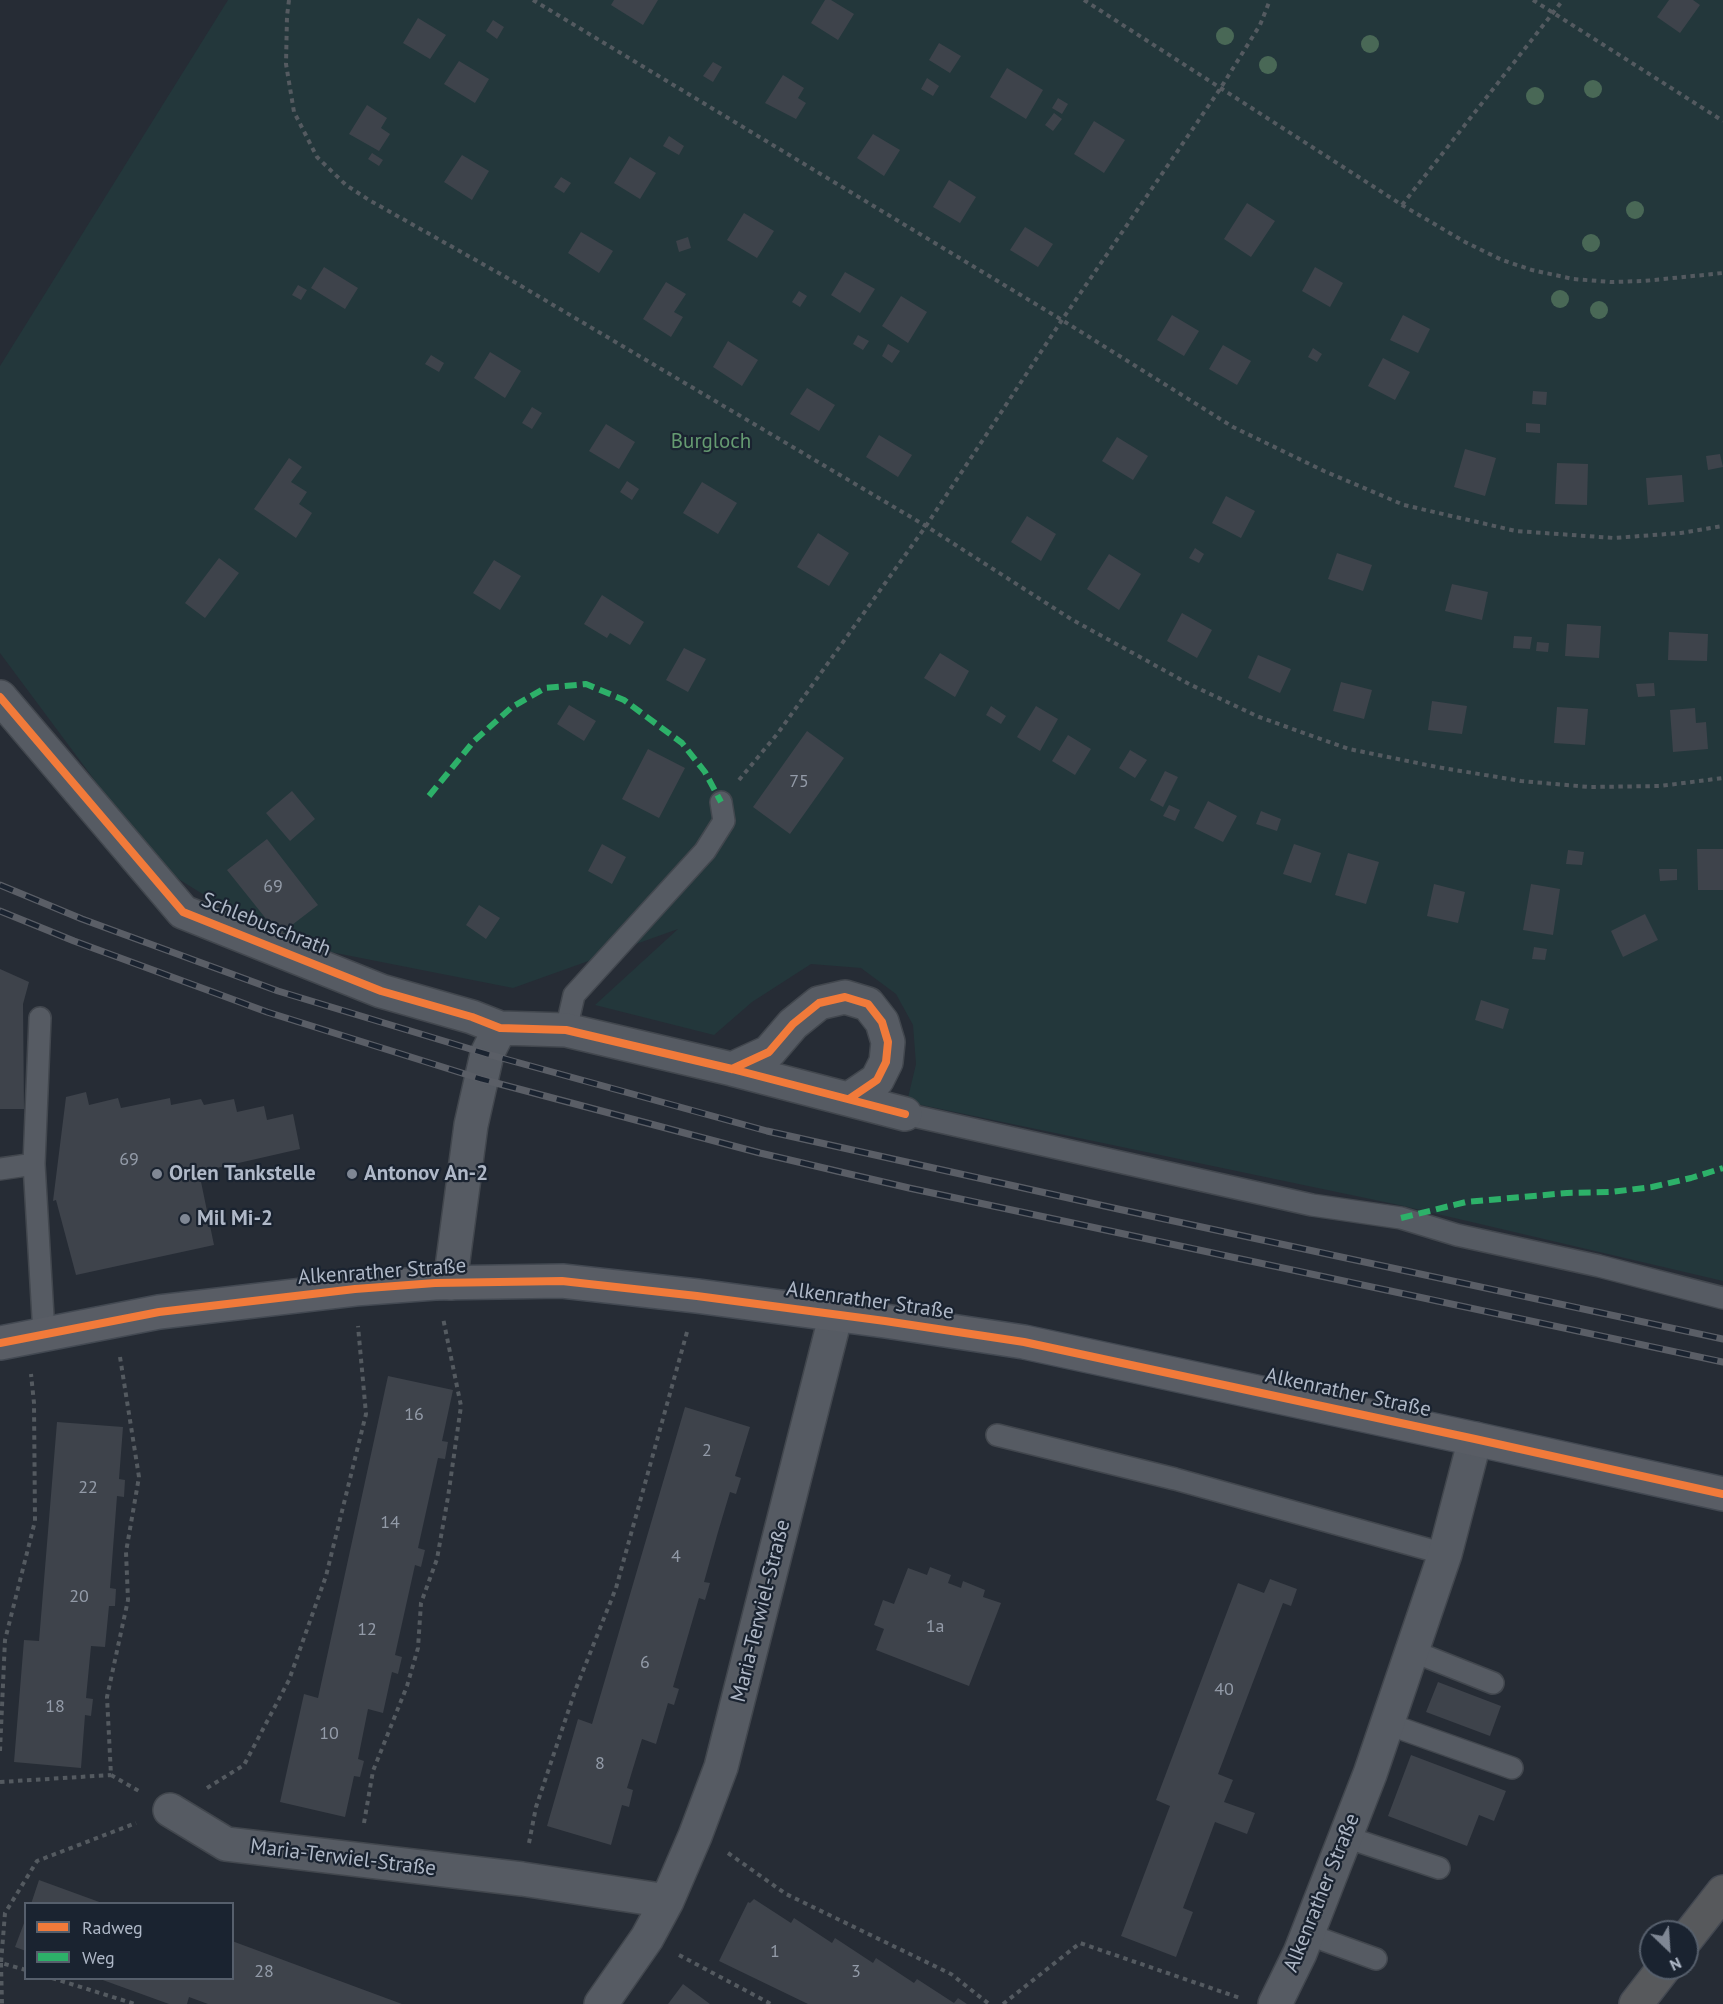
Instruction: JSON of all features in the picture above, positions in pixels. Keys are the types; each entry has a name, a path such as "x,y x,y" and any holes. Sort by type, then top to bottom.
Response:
{"highway":[{"path":"1699,1923 1723,1892"},
{"path":"1636,2004 1655,1980"}],"main road":[{"name":"Alkenrather Straße","path":"21,1339 159,1312 355,1289 443,1283 562,1281 836,1314 1024,1342 1723,1494"}],"street":[{"name":"Schlebuschrath","path":"0,697 183,912 381,991 472,1017 500,1028 566,1030 732,1069 905,1114"},
{"path":"732,1069 769,1052 793,1024 819,1003 845,997 868,1004 882,1022 888,1042 886,1062 877,1080 849,1099"},
{"path":"443,1283 471,1125 487,1054 500,1028"},
{"name":"Maria-Terwiel-Straße","path":"601,2004 647,1938 667,1901 721,1767 836,1314"},
{"name":"Alkenrather Straße","path":"1261,2002 1300,1953 1346,1838 1388,1724 1445,1554 1475,1439"},
{"name":"Maria-Terwiel-Straße","path":"170,1810 226,1844 522,1880 667,1901"}],"lane":[{"path":"566,1030 574,995 705,851 723,821 721,802"},
{"path":"21,1339 34,1164 40,1018"},
{"path":"905,1114 1312,1205 1401,1218 1458,1235 1599,1266 1723,1298"},
{"path":"0,1168 34,1164"},
{"path":"997,1435 1175,1479 1445,1554"},
{"path":"1412,1651 1493,1683"},
{"path":"1388,1724 1512,1768"},
{"path":"1346,1838 1439,1868"},
{"path":"1306,1934 1376,1959"}],"path":[{"path":"289,0 286,64 294,112 317,157 346,184 369,200 511,280 926,526 1071,619 1189,684 1259,717 1349,749 1437,767 1589,787 1660,786 1723,778"},
{"path":"533,0 1062,320 1233,427 1324,471 1404,505 1516,531 1614,538 1681,533 1723,526"},
{"path":"1084,0 1402,205 1502,260 1542,273 1573,279 1611,282 1664,280 1723,273"},
{"path":"721,802 778,733 926,526 1062,320 1220,89 1260,25 1270,0"},
{"path":"1533,0 1723,122"},
{"path":"1402,205 1563,0"},
{"path":"358,1859 373,1771 407,1686 418,1648 421,1603 437,1559 448,1497 461,1407 443,1283"},
{"path":"2,2004 1,1963 5,1913 37,1861 170,1810 244,1766 289,1680 326,1576 366,1414 355,1289"},
{"path":"522,1880 536,1807 575,1691 616,1588 697,1296"},
{"path":"111,1774 107,1697 128,1600 126,1552 139,1477 115,1321"},
{"path":"0,1751 5,1640 35,1521 33,1379 21,1339"},
{"path":"0,1782 111,1774 170,1810"},
{"path":"695,1836 717,1845 786,1894 951,1974 989,2004"},
{"path":"647,1938 771,2004"},
{"path":"1003,2004 1080,1943 1261,2002"},
{"path":"1,1963 24,1969"},
{"path":"58,1980 135,2004"}],"green space":[{"name":"Burgloch","path":"228,0 1723,0 1723,1281 1399,1205 907,1102 916,1064 913,1025 896,994 861,968 811,964 752,1002 714,1035 595,1005 678,929 513,988 280,942 180,880 151,856 0,653 0,366"}],"building":[{"path":"614,0 658,0 643,25 611,5"},
{"path":"825,0 831,0 854,14 838,40 811,23"},
{"path":"1669,0 1693,0 1700,5 1680,33 1657,17"},
{"path":"418,18 446,35 430,59 403,43"},
{"path":"493,20 504,27 497,39 486,31"},
{"path":"939,43 961,56 950,73 929,60"},
{"path":"459,61 489,79 475,103 444,84"},
{"path":"713,62 722,67 713,82 703,76"},
{"path":"1007,68 1043,90 1026,119 990,97"},
{"path":"783,75 804,88 798,98 806,103 796,119 765,103"},
{"path":"927,78 939,86 933,96 921,89"},
{"path":"1058,98 1068,104 1062,114 1052,108"},
{"path":"367,105 387,118 381,128 390,134 379,151 349,134"},
{"path":"1054,113 1062,119 1053,131 1045,125"},
{"path":"1094,121 1125,140 1104,173 1074,154"},
{"path":"873,134 900,150 884,176 857,158"},
{"path":"669,136 684,146 679,155 663,146"},
{"path":"372,153 383,160 379,166 368,159"},
{"path":"462,155 489,171 472,200 444,182"},
{"path":"630,157 656,173 640,199 614,183"},
{"path":"561,177 571,183 564,193 554,187"},
{"path":"949,180 976,197 960,223 933,207"},
{"path":"1247,203 1275,221 1251,257 1224,239"},
{"path":"744,213 774,231 757,258 727,240"},
{"path":"1025,227 1053,244 1038,267 1010,250"},
{"path":"581,232 613,251 599,273 568,253"},
{"path":"688,237 691,248 679,252 676,241"},
{"path":"324,267 358,288 345,309 311,288"},
{"path":"1315,267 1343,283 1330,307 1302,291"},
{"path":"845,272 875,289 860,313 831,295"},
{"path":"666,282 686,294 674,312 683,317 671,337 643,319"},
{"path":"298,285 307,290 301,300 292,295"},
{"path":"799,291 807,296 800,307 792,302"},
{"path":"901,296 927,312 908,343 882,326"},
{"path":"1172,315 1199,331 1184,356 1157,340"},
{"path":"1403,315 1430,329 1418,353 1390,340"},
{"path":"858,335 869,341 863,350 853,344"},
{"path":"728,341 758,360 742,386 713,367"},
{"path":"888,344 900,351 892,363 882,356"},
{"path":"1223,345 1251,361 1237,385 1209,369"},
{"path":"1313,348 1322,354 1317,362 1308,357"},
{"path":"490,352 521,371 505,398 474,378"},
{"path":"431,355 444,363 439,372 425,364"},
{"path":"1383,358 1410,372 1395,400 1368,386"},
{"path":"807,388 835,405 819,431 790,414"},
{"path":"1533,391 1547,392 1546,405 1532,404"},
{"path":"532,407 542,413 532,429 522,423"},
{"path":"1526,423 1540,424 1540,433 1526,432"},
{"path":"606,424 635,442 619,469 589,451"},
{"path":"879,435 912,455 898,477 866,457"},
{"path":"1117,437 1148,456 1133,480 1102,461"},
{"path":"1465,449 1496,458 1485,496 1454,487"},
{"path":"1720,454 1723,467 1708,470 1706,456"},
{"path":"289,458 302,467 291,482 307,492 299,504 312,513 296,538 254,509"},
{"path":"1557,463 1588,464 1587,505 1555,504"},
{"path":"1682,475 1684,502 1648,505 1646,478"},
{"path":"627,481 639,489 632,500 620,492"},
{"path":"702,482 737,503 718,534 683,513"},
{"path":"1226,496 1255,511 1241,538 1212,523"},
{"path":"1027,516 1056,534 1041,561 1011,542"},
{"path":"818,533 849,553 829,586 797,567"},
{"path":"1195,548 1204,554 1199,563 1189,558"},
{"path":"1337,553 1372,565 1363,591 1328,579"},
{"path":"1109,554 1141,574 1119,610 1087,589"},
{"path":"219,558 239,573 205,618 185,603"},
{"path":"494,560 521,576 500,610 473,593"},
{"path":"1452,584 1488,592 1482,620 1445,611"},
{"path":"602,595 644,622 630,645 610,633 607,638 584,624"},
{"path":"1182,613 1212,630 1197,658 1167,641"},
{"path":"1567,624 1601,626 1599,658 1565,656"},
{"path":"1669,632 1708,634 1707,661 1668,660"},
{"path":"1514,636 1532,637 1530,649 1513,648"},
{"path":"1537,642 1549,643 1548,652 1536,651"},
{"path":"684,648 706,659 688,692 666,680"},
{"path":"940,653 969,671 955,697 924,678"},
{"path":"1258,655 1291,669 1280,693 1248,678"},
{"path":"1341,682 1372,690 1364,719 1333,711"},
{"path":"1654,683 1655,696 1638,697 1636,684"},
{"path":"1432,701 1467,706 1462,734 1428,730"},
{"path":"569,705 596,721 584,741 557,724"},
{"path":"991,706 1006,716 1001,724 986,715"},
{"path":"1036,706 1058,719 1040,751 1017,737"},
{"path":"1557,707 1588,709 1585,745 1554,743"},
{"path":"1695,708 1696,723 1706,722 1708,749 1673,752 1670,710"},
{"path":"807,731 844,758 790,834 753,807"},
{"path":"1068,735 1091,749 1075,775 1052,761"},
{"path":"648,749 685,768 659,818 622,799"},
{"path":"1130,750 1147,760 1135,778 1119,768"},
{"path":"1165,771 1178,777 1163,807 1150,800"},
{"path":"292,791 315,819 290,841 266,813"},
{"path":"1208,801 1237,816 1223,842 1194,828"},
{"path":"1169,805 1180,810 1175,821 1163,816"},
{"path":"1261,811 1281,819 1277,831 1256,824"},
{"path":"267,839 318,905 279,935 227,870"},
{"path":"602,844 626,857 612,884 588,871"},
{"path":"1294,844 1321,853 1311,883 1283,874"},
{"path":"1697,849 1723,849 1723,890 1698,890"},
{"path":"1568,850 1584,852 1582,865 1566,864"},
{"path":"1348,853 1379,862 1366,904 1335,895"},
{"path":"1659,869 1677,869 1677,880 1660,881"},
{"path":"1434,884 1465,892 1458,923 1427,916"},
{"path":"1531,884 1560,889 1553,935 1523,930"},
{"path":"479,905 500,918 486,939 466,925"},
{"path":"1645,914 1658,940 1623,957 1611,931"},
{"path":"1534,947 1547,949 1545,960 1532,959"},
{"path":"0,969 29,982 23,1004 24,1109 0,1109"},
{"path":"1481,1000 1509,1009 1503,1029 1475,1020"},
{"path":"86,1092 89,1105 118,1098 121,1108 170,1098 171,1105 201,1099 204,1105 234,1099 237,1112 264,1106 267,1120 293,1114 300,1149 199,1172 214,1245 76,1275 56,1200 53,1201 66,1097"},
{"path":"388,1376 453,1390 442,1441 448,1442 445,1459 438,1458 418,1548 425,1550 421,1567 415,1565 395,1655 402,1657 398,1674 392,1672 383,1713 368,1709 358,1759 364,1761 360,1777 354,1776 345,1817 280,1802 304,1694 318,1698"},
{"path":"685,1407 750,1427 735,1476 741,1478 736,1494 730,1492 704,1582 710,1583 705,1600 699,1598 673,1687 679,1689 674,1705 668,1703 656,1744 642,1739 627,1788 633,1790 629,1807 622,1805 611,1845 547,1826 578,1719 592,1724"},
{"path":"57,1422 123,1427 119,1479 125,1480 124,1497 117,1496 110,1588 116,1589 115,1606 109,1606 105,1647 91,1646 86,1698 93,1699 91,1716 85,1715 81,1768 14,1762 24,1640 39,1641"},
{"path":"930,1567 951,1575 948,1583 961,1588 963,1581 985,1590 983,1597 1001,1603 969,1686 876,1650 884,1629 874,1625 883,1600 894,1604 908,1568 927,1575"},
{"path":"1270,1579 1297,1589 1291,1606 1283,1603 1218,1774 1233,1780 1224,1802 1255,1813 1247,1834 1215,1822 1183,1908 1193,1912 1176,1957 1121,1936 1170,1806 1156,1800 1238,1583 1264,1593"},
{"path":"1438,1682 1501,1706 1490,1736 1426,1712"},
{"path":"1411,1755 1506,1791 1494,1821 1479,1815 1467,1846 1388,1816"},
{"path":"39,1880 99,1902 32,1902"},
{"path":"754,1899 791,1923 794,1918 832,1943 835,1938 873,1963 876,1958 914,1983 917,1979 954,2003 958,1998 967,2004 808,2004 719,1961 748,1902"},
{"path":"24,1923 24,1950 15,1947"},
{"path":"234,1942 402,2004 208,2004 189,1997 187,2004 169,2004 103,1980 234,1980"},
{"path":"683,1984 710,2004 668,2004"}],"railway":[{"path":"0,885 82,919 278,991 487,1054 767,1131 1723,1339"},
{"path":"0,911 74,941 267,1012 481,1079 760,1153 909,1188 1723,1362"}],"marked path":[{"path":"429,796 474,741 512,707 545,688 586,684 624,700 682,743 705,772 721,802"},
{"path":"1401,1218 1466,1202 1652,1187 1723,1168"}],"cycle path":[{"path":"0,697 183,912 381,991 472,1017 500,1028 566,1030 732,1069 905,1114"},
{"path":"732,1069 769,1052 793,1024 819,1003 845,997 868,1004 882,1022 888,1042 886,1062 877,1080 849,1099"},
{"path":"0,1343 159,1312 355,1289 435,1283 562,1281 697,1296 1024,1342 1723,1494"}],"place":[{"name":"Orlen Tankstelle","path":"157,1174"},
{"name":"Antonov An-2","path":"352,1174"},
{"name":"Mil Mi-2","path":"185,1219"}]}
